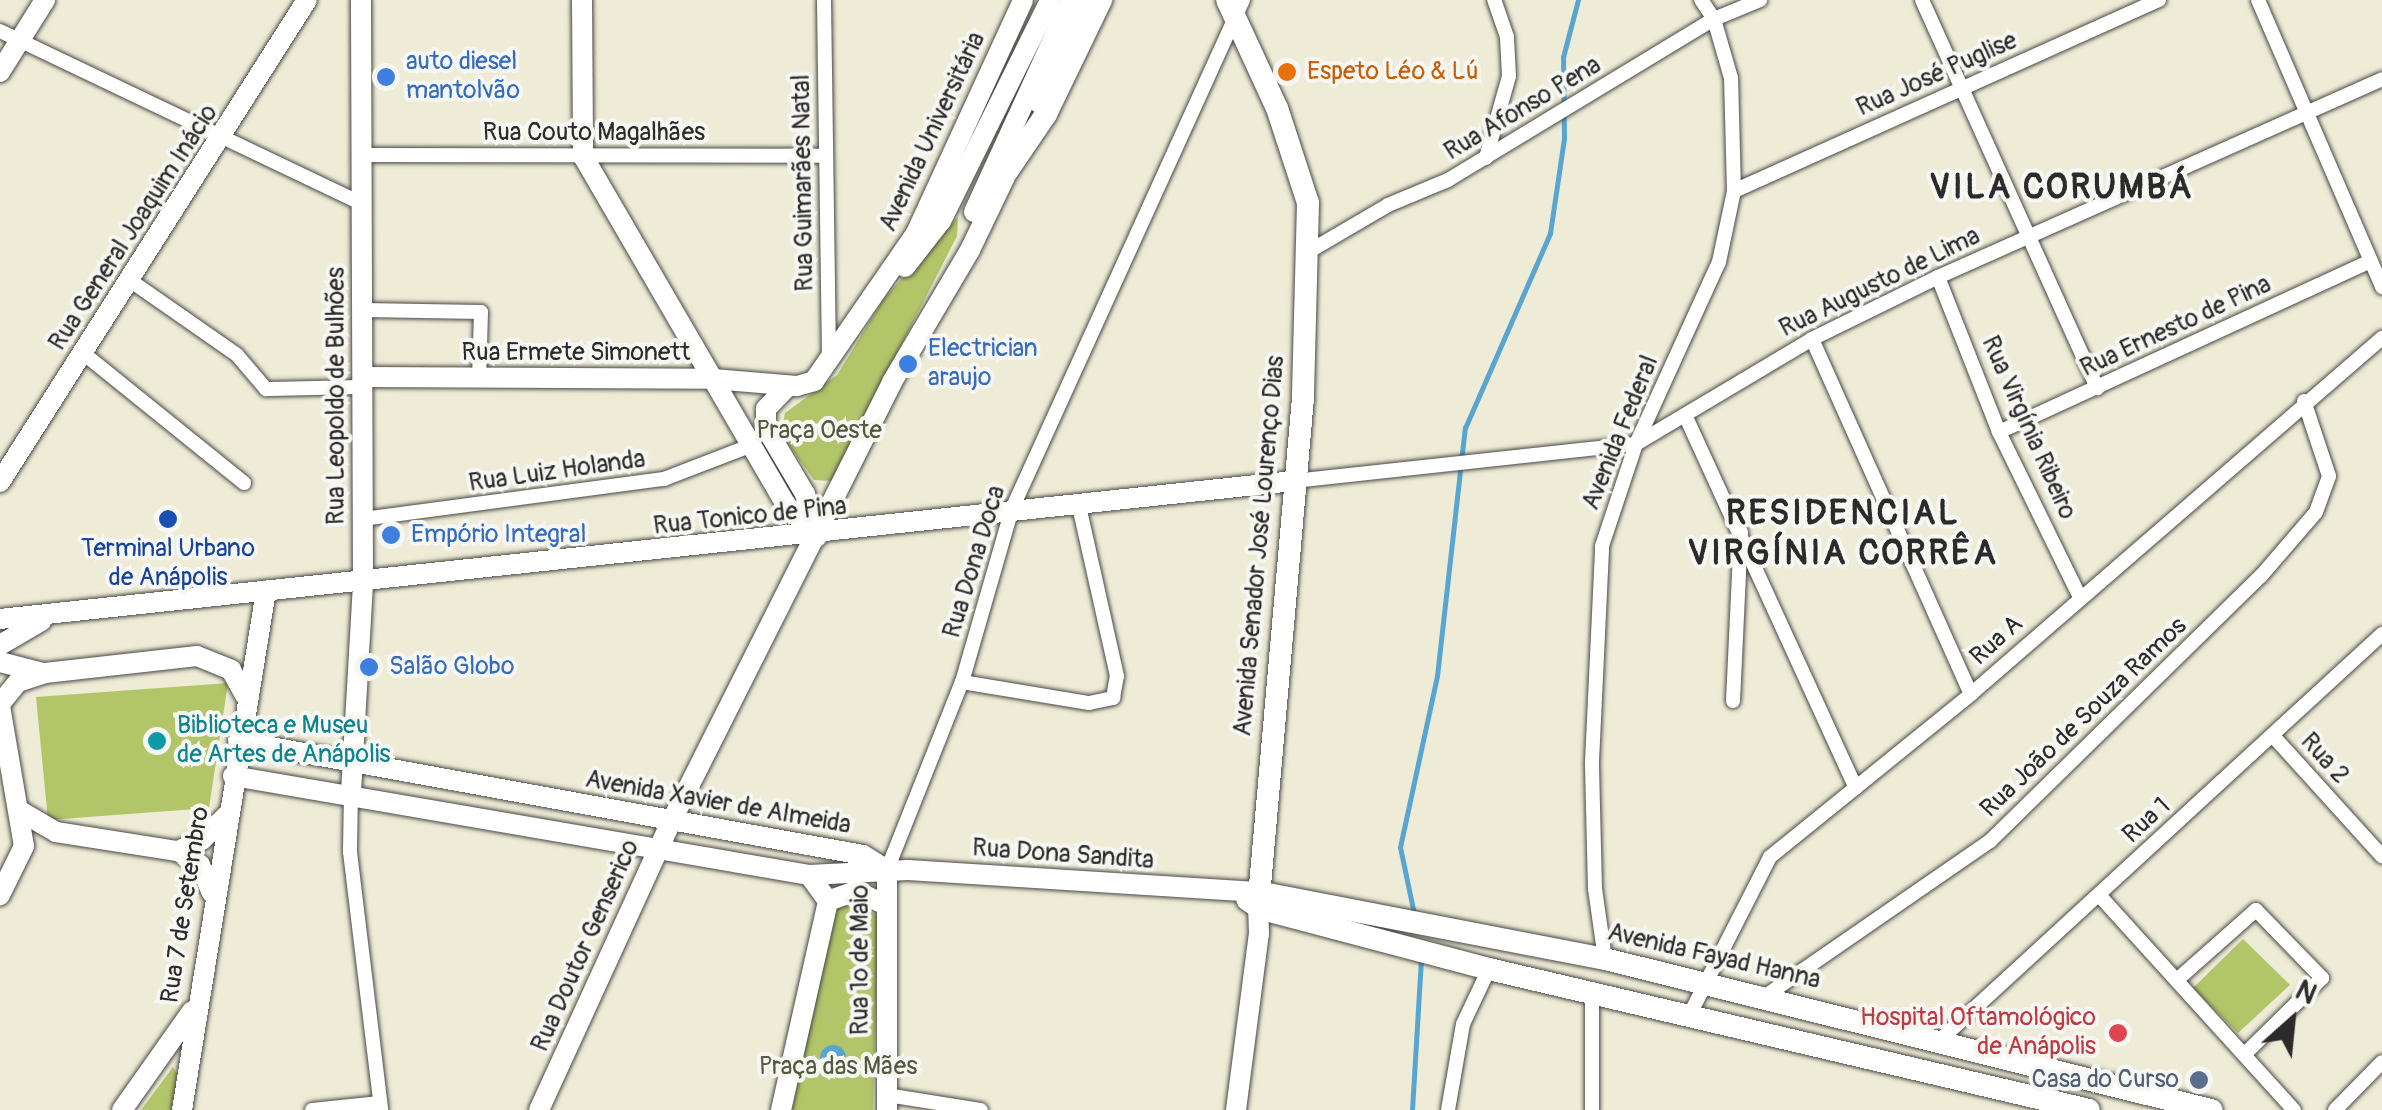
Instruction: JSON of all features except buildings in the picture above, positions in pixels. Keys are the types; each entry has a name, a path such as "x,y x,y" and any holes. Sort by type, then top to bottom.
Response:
{"main road":[{"path":"1008,170 1046,114 1101,0"},
{"name":"Avenida Senador José Lourenço Dias","path":"1235,5 1278,108 1308,204 1294,481 1250,898"},
{"path":"1250,898 1489,970 2089,1110"},
{"name":"Avenida Fayad Hanna","path":"1250,898 1403,916 1604,959 2211,1110"},
{"path":"2056,1102 2062,1073"}],"street":[{"path":"0,72 10,36 45,0"},
{"name":"Rua General Joaquim Inácio","path":"0,482 307,0"},
{"name":"Rua Leopoldo de Bulhões","path":"351,792 363,581 361,0"},
{"path":"582,0 583,156 787,506 817,537"},
{"name":"Rua Guimarães Natal","path":"824,0 830,365"},
{"name":"Avenida Universitária","path":"788,386 814,381 830,365 916,233 1023,0"},
{"name":"Avenida Universitária","path":"884,284 941,222 1050,0"},
{"path":"951,285 973,213 1071,0"},
{"path":"817,537 892,382 951,285 1086,0"},
{"path":"1486,158 1509,76 1507,37 1494,0"},
{"name":"Avenida Federal","path":"1604,959 1595,889 1592,698 1602,546 1636,444 1719,262 1734,191 1730,78 1714,19 1701,0"},
{"name":"Rua Afonso Pena","path":"1308,252 1486,158 1714,19 1760,0"},
{"path":"1922,0 2097,388"},
{"name":"Rua José Puglise","path":"1734,191 2158,0"},
{"path":"2258,0 2382,287"},
{"name":"Rua Dona Doca","path":"887,870 962,682 1012,509 1235,5"},
{"path":"10,36 361,203"},
{"name":"Rua Augusto de Lima","path":"1448,466 1636,444 1812,338 1938,277 2382,80"},
{"name":"Rua Couto Magalhães","path":"362,155 824,156"},
{"name":"Rua Ernesto de Pina","path":"2000,432 2370,261"},
{"name":"Rua Virgínia Ribeiro","path":"1938,277 2000,432 2080,596"},
{"name":"Rua Ermete Simonett","path":"131,281 236,354 266,388 480,378 713,379 788,386"},
{"path":"362,310 481,312 480,378"},
{"path":"1812,338 1971,694"},
{"name":"Rua A","path":"1690,1014 1770,857 1971,694 2304,401 2382,338"},
{"path":"83,353 244,483"},
{"path":"788,386 766,410 766,428 805,494 817,537"},
{"name":"Rua João de Souza Ramos","path":"1764,997 1990,842 2261,576 2316,512 2329,476 2304,401"},
{"path":"1685,415 1741,526 1856,788"},
{"name":"Rua Luiz Holanda","path":"363,519 664,480 752,445"},
{"name":"Rua Tonico de Pina","path":"0,620 817,537 1012,509 1079,506 1448,466"},
{"path":"962,682 1090,703 1113,698 1117,676 1079,506"},
{"path":"1733,701 1741,526"},
{"name":"Rua Doutor Genserico","path":"539,1110 672,820 817,537"},
{"name":"Rua 7 de Setembro","path":"182,1110 194,1010 266,591"},
{"name":"Rua Tonico de Pina","path":"0,645 57,615"},
{"name":"Rua 1","path":"1940,1040 2382,634"},
{"path":"0,895 23,856 20,811 0,705 18,682 45,673 197,656 230,670 246,696"},
{"path":"0,662 45,673"},
{"name":"Rua 2","path":"2274,737 2382,856"},
{"name":"Avenida Xavier de Almeida","path":"238,741 863,855 887,870"},
{"name":"Avenida Xavier de Almeida","path":"233,776 351,792 657,851 809,874 887,870"},
{"path":"312,1110 380,1107 350,852 351,792"},
{"path":"20,811 56,832 178,851 205,872 212,907"},
{"path":"178,851 202,840 226,815"},
{"name":"Rua Dona Sandita","path":"887,870 1250,898"},
{"name":"Rua 1º de Maio","path":"887,870 887,1103"},
{"path":"780,1110 828,901 809,874"},
{"path":"828,901 856,890 884,904"},
{"path":"2099,895 2294,1110"},
{"name":"Avenida Senador José Lourenço Dias","path":"1236,1110 1250,898"},
{"path":"2178,979 2256,910 2322,978 2245,1054"},
{"path":"1448,1110 1463,1024 1489,970"},
{"path":"1592,991 1592,1110"},
{"path":"122,1110 194,1010"},
{"path":"2335,1110 2382,1062"},
{"path":"887,1103 981,1110"}],"green space":[{"name":"Praça Oeste","path":"958,217 957,236 832,481 814,480 781,434 785,413 837,375 885,297"},
{"path":"228,683 209,808 48,820 36,697"},
{"name":"Praça das Mães","path":"849,897 878,917 873,1110 792,1110 831,917 835,905"},
{"path":"2243,939 2290,985 2238,1033 2193,988"},
{"path":"173,1067 181,1080 173,1110 141,1110"}],"water":[{"path":"833,1045 842,1049 846,1058 842,1067 833,1071 824,1067 820,1058 824,1049"}],"waterway":[{"path":"1414,914 1400,847 1437,676 1465,428 1550,233 1564,138 1563,57 1578,0"},
{"path":"1412,1110 1421,959"}],"place":[{"name":"Espeto Léo & Lú","path":"1287,72"},
{"name":"auto diesel mantolvão","path":"386,77"},
{"name":"Electrician araujo","path":"908,364"},
{"name":"Terminal Urbano de Anápolis","path":"168,519"},
{"name":"Empório Integral","path":"391,535"},
{"name":"Salão Globo","path":"369,667"},
{"name":"Biblioteca e Museu de Artes de Anápolis","path":"157,741"},
{"name":"Hospital Oftamológico de Anápolis","path":"2118,1033"},
{"name":"Casa do Curso","path":"2199,1080"}],"district":[{"name":"VILA CORUMBÁ","path":"2062,187"},
{"name":"RESIDENCIAL VIRGÍNIA CORRÊA","path":"1843,533"}]}
